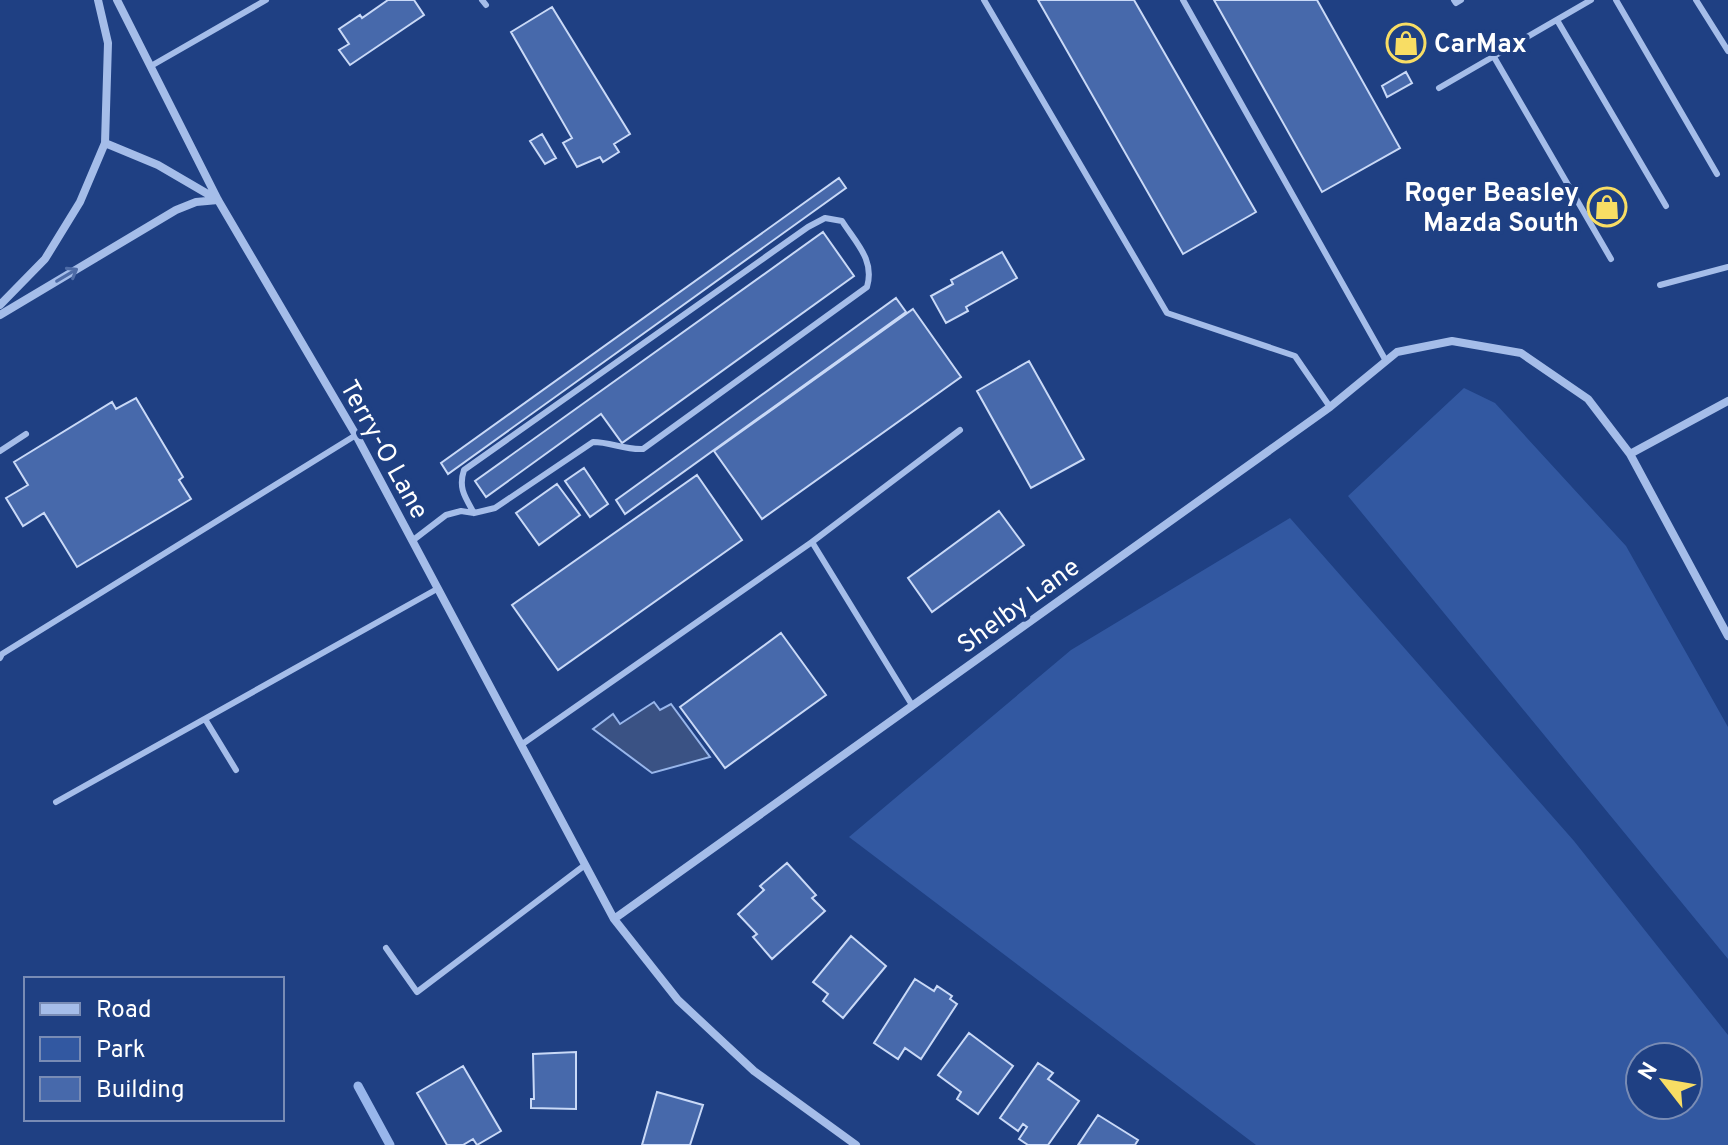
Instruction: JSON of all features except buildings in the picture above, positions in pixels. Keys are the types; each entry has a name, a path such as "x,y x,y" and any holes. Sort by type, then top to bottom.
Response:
{"street":[{"path":"0,305 45,259 80,202 105,143 108,43 98,0"},
{"name":"Terry-O Lane","path":"117,0 218,200 356,435 614,919 678,1000 754,1071 856,1145"},
{"path":"105,143 158,165 218,200"},
{"path":"0,315 176,210 196,202 218,200"},
{"name":"Shelby Lane","path":"614,919 1330,407 1397,352 1452,341 1521,353 1588,399 1630,454"},
{"path":"1728,401 1630,454 1728,636"}],"lane":[{"path":"151,66 266,0"},
{"path":"984,0 1167,313 1295,356 1330,407"},
{"path":"1183,0 1386,361"},
{"path":"1454,0 1456,3 1461,0"},
{"path":"1439,88 1591,0"},
{"path":"1616,0 1717,174"},
{"path":"1696,0 1728,51"},
{"path":"1557,20 1666,206"},
{"path":"1494,57 1611,259"},
{"path":"412,541 446,515 461,511 474,513 495,508 593,442 606,442 625,450 643,449 867,287 871,275 868,259 842,221 825,218 808,227 464,470 460,482 463,495 474,513"},
{"path":"1660,285 1728,267"},
{"path":"521,745 812,542 960,430"},
{"path":"0,451 26,434"},
{"path":"0,658 356,435"},
{"path":"812,542 912,705"},
{"path":"56,802 437,589"},
{"path":"205,719 236,770"},
{"path":"386,948 417,992 585,865"}],"green space":[{"path":"1464,388 1495,403 1626,546 1728,727 1728,959 1348,496"},
{"path":"1290,518 1574,841 1728,1035 1728,1145 1256,1145 849,837 1071,650"}],"shaded area":[{"path":"654,702 660,710 671,704 710,757 652,773 593,729 613,714 620,724"}],"waterway":[{"path":"358,1086 390,1145"}],"place":[{"name":"CarMax","path":"1406,43"},
{"name":"Roger Beasley Mazda South","path":"1607,207"}]}
